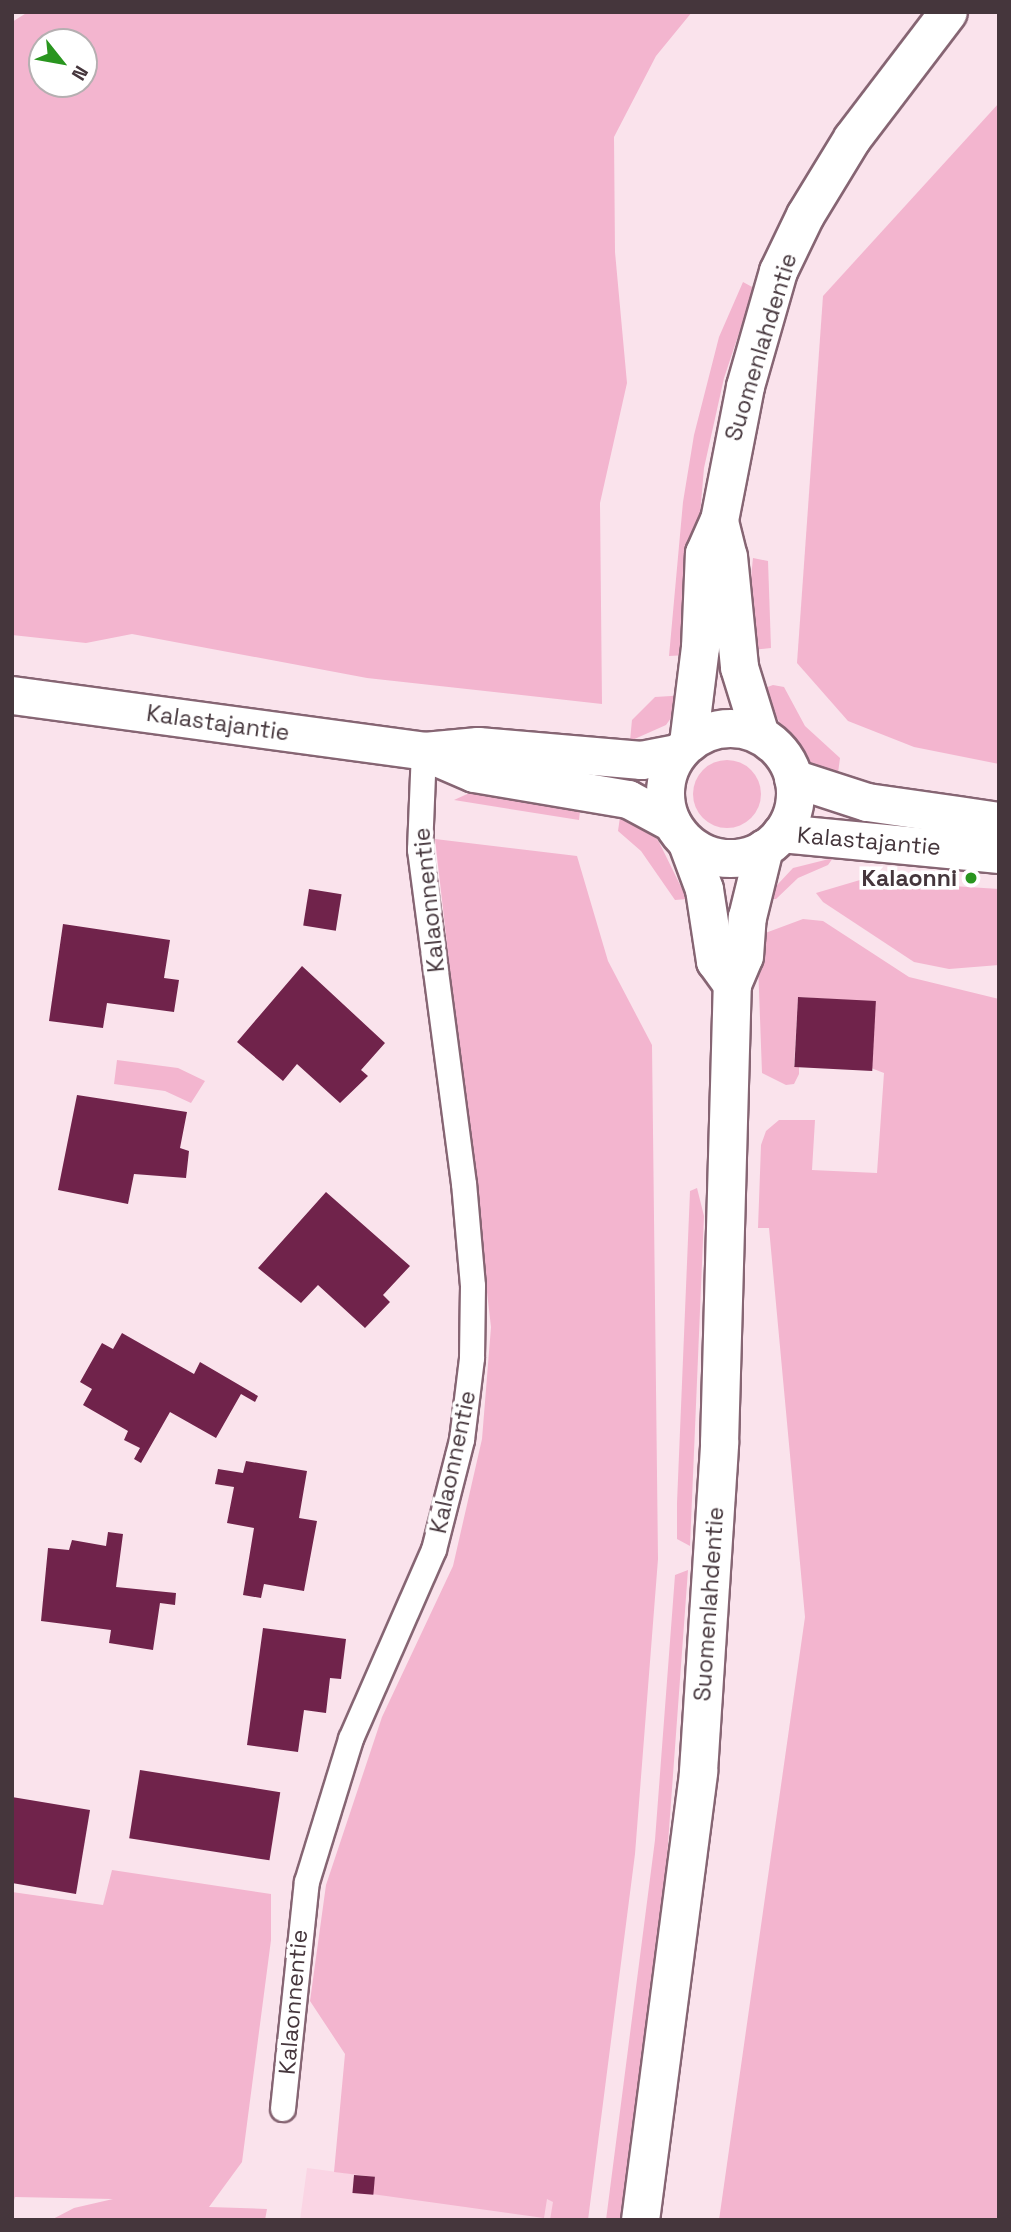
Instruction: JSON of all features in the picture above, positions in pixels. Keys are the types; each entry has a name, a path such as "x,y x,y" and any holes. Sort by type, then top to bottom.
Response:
{"main road":[{"name":"Suomenlahdentie","path":"683,748 700,647 704,553 719,520 745,386 778,271 805,215 852,138 938,25"},
{"name":"Suomenlahdentie","path":"719,520 728,556 739,667 760,735"},
{"name":"Kalastajantie","path":"12,695 424,751 478,746 641,760 683,748"},
{"path":"679,832 701,852 733,858 772,841 793,807 793,778 781,753 760,735 723,728 683,748 664,794 679,832 704,889 715,961 732,984"},
{"name":"Kalastajantie","path":"424,751 474,774 628,799 679,832"},
{"name":"Kalastajantie","path":"793,778 867,802 999,821"},
{"name":"Suomenlahdentie","path":"640,2220 698,1771 719,1443 732,984 744,956 747,917 772,841"},
{"name":"Kalastajantie","path":"772,841 999,854"}],"street":[{"name":"Kalaonnentie","path":"283,2109 307,1882 351,1739 434,1550 462,1440 472,1359 473,1286 464,1184 420,850 424,751"}],"shaded area":[{"path":"28,12 692,12 656,56 614,137 615,252 627,383 600,503 602,704 367,678 132,634 86,643 12,635 12,22"},
{"path":"999,103 999,764 914,747 848,721 797,663 823,296"},
{"path":"743,282 754,288 724,378 704,468 688,655 669,656 683,502 694,435 719,337"},
{"path":"753,558 768,561 771,648 751,650 748,607"},
{"path":"773,685 784,687 805,726 840,758 837,781 811,764 783,729 762,689"},
{"path":"687,695 666,725 630,741 632,720 655,697"},
{"path":"720,760 734,760 746,765 756,775 761,794 756,813 746,823 734,828 720,828 708,823 698,813 693,801 693,787 698,775 708,765"},
{"path":"476,790 581,802 579,820 454,800"},
{"path":"621,810 649,828 659,842 687,899 675,900 641,851 618,831"},
{"path":"435,839 577,856 608,961 652,1045 658,1559 635,1854 588,2220 550,2220 553,2202 547,2199 544,2218 372,2194 375,2177 334,2172 345,2054 310,2001 326,1885 382,1717 453,1566 482,1439 491,1327"},
{"path":"833,858 828,865 798,878 776,899 764,899 793,868"},
{"path":"860,880 999,889 999,965 949,969 914,962 823,902 816,893"},
{"path":"803,919 823,921 909,977 999,999 999,2220 719,2220 805,1617 769,1228 758,1228 761,1145 766,1131 779,1120 815,1120 812,1170 877,1173 884,1073 871,1068 875,1002 798,997 794,1066 799,1067 799,1074 794,1084 786,1085 762,1073 757,936"},
{"path":"117,1060 178,1068 205,1081 191,1103 165,1091 114,1084"},
{"path":"697,1188 704,1216 690,1546 677,1539 677,1503 690,1191"},
{"path":"688,1570 664,1898 620,2220 606,2220 655,1840 675,1575"},
{"path":"112,1870 271,1894 271,1940 242,2162 209,2207 267,2209 265,2220 51,2220 74,2208 113,2199 15,2197 12,2207 12,1892 103,1905"},
{"path":"307,2168 588,2204 585,2220 300,2220"}],"building":[{"path":"309,889 342,894 336,931 303,926"},
{"path":"63,924 170,940 164,978 179,980 174,1012 107,1003 103,1028 49,1021"},
{"path":"302,966 385,1043 361,1070 368,1076 340,1103 297,1064 283,1081 237,1042"},
{"path":"798,997 876,1001 872,1071 794,1067"},
{"path":"77,1095 187,1112 180,1148 189,1151 186,1178 134,1174 128,1204 58,1190"},
{"path":"326,1192 410,1266 383,1295 390,1302 365,1328 318,1285 301,1303 258,1268"},
{"path":"122,1333 194,1374 200,1362 258,1396 255,1402 241,1394 216,1438 170,1412 141,1463 134,1459 140,1448 124,1440 128,1431 83,1405 92,1389 80,1382 102,1343 113,1349"},
{"path":"246,1461 307,1471 299,1518 317,1521 304,1591 264,1584 261,1598 243,1595 254,1528 227,1523 234,1487 215,1484 218,1469 243,1473"},
{"path":"108,1532 123,1534 116,1587 176,1593 175,1605 160,1603 153,1650 109,1643 111,1630 41,1621 48,1548 69,1550 72,1540 106,1546"},
{"path":"263,1628 346,1639 341,1679 330,1678 326,1713 304,1710 298,1752 247,1745"},
{"path":"140,1770 280,1792 269,1860 129,1838"},
{"path":"12,1797 90,1810 76,1894 12,1883"},
{"path":"354,2175 375,2177 373,2195 352,2193"}],"place":[{"name":"Kalaonni","path":"971,878"}]}
